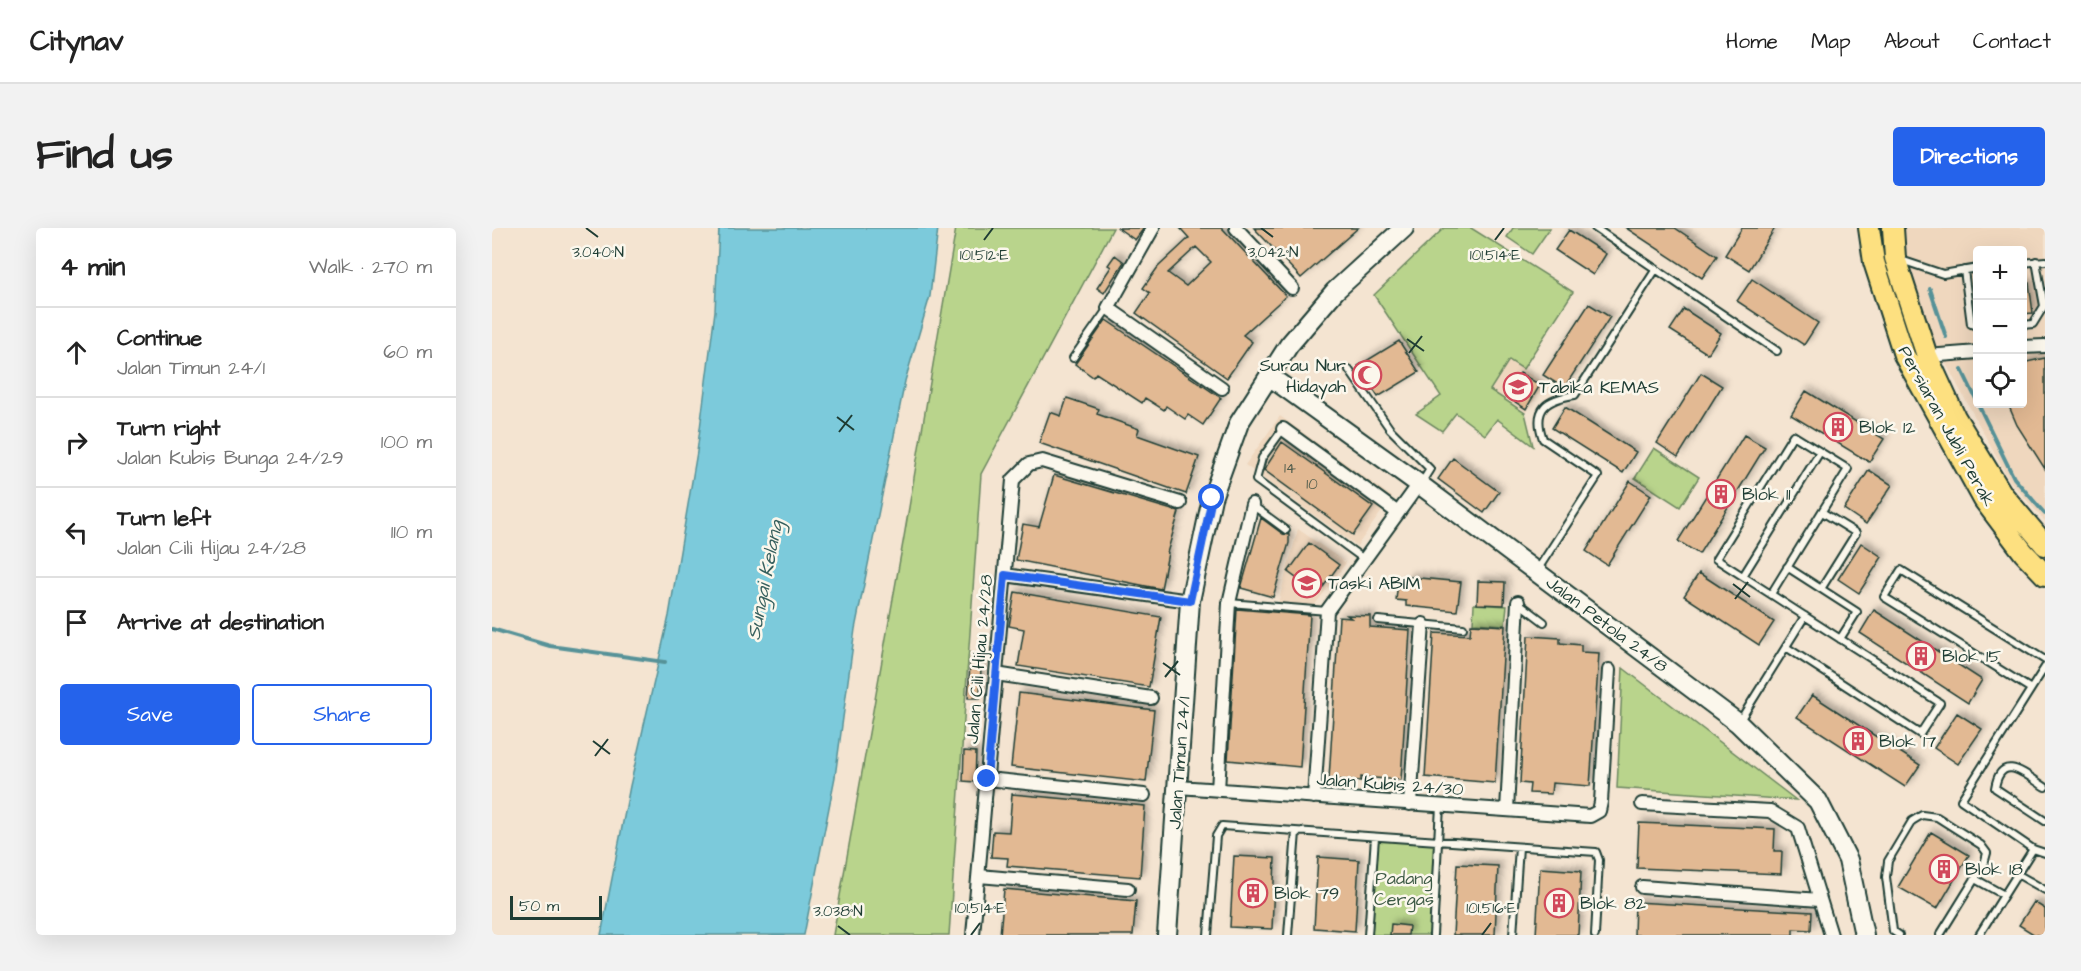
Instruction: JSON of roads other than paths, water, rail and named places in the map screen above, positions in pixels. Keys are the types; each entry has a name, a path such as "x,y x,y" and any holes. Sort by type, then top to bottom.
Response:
{"main road":[{"name":"Persiaran Jubli Perak","path":"1869,228 1874,262 1904,355 1984,500 2024,553 2045,574"},
{"name":"Persiaran Jubli Perak","path":"1896,229 1895,258 1927,356 1955,417 2002,494 2045,545"}],"street":[{"path":"1153,228 1108,308 1222,388"},
{"path":"1236,228 1292,288"},
{"name":"Jalan Timun 24/1","path":"1167,935 1190,601 1212,498 1239,423 1289,345 1335,291 1402,228"},
{"path":"2027,347 2045,345"},
{"path":"1927,356 1973,351"},
{"name":"Jalan Petola 24/8","path":"1269,376 1419,484 1738,723 1818,801 1848,860 1864,935"},
{"path":"1283,429 1398,513"},
{"name":"Jalan Cili Hijau 24/28","path":"973,935 1013,480 1029,464 1042,461 1180,503"},
{"path":"1314,797 1327,611 1419,484"},
{"path":"1218,790 1229,603 1252,504"},
{"path":"1005,575 1190,601"},
{"path":"1507,810 1518,602"},
{"path":"1410,804 1423,624"},
{"name":"Jalan Kubis 24/30","path":"1178,787 1590,816 1599,811 1601,802 1609,670"},
{"path":"996,674 1151,698"},
{"path":"987,779 1144,795"},
{"path":"1642,804 1770,811 1798,828 1831,935"},
{"path":"979,876 1128,889"},
{"path":"1642,887 1820,900"}],"lane":[{"path":"1595,228 1777,351"},
{"path":"1895,258 1943,274 1973,269"},
{"path":"2027,325 2033,324 2044,306 2036,261"},
{"path":"2027,262 2045,261"},
{"path":"1536,571 1598,476 1543,439 1539,422 1543,407 1560,397 1575,395 1656,269"},
{"path":"1964,270 1971,324 1973,325"},
{"path":"1073,358 1108,308"},
{"path":"1349,370 1390,429 1430,470 1419,484"},
{"path":"1283,429 1262,458 1256,480 1365,560"},
{"path":"1771,594 1848,469 1793,435 1716,559 1940,703 1920,734 1786,647"},
{"path":"1743,576 1820,452"},
{"path":"1252,504 1286,530"},
{"path":"1821,589 1856,533 1822,512"},
{"path":"1787,567 1857,612 1840,639"},
{"path":"2031,689 1884,597 1901,570 2045,660"},
{"path":"1518,602 1544,622"},
{"path":"1229,603 1327,611"},
{"path":"1738,723 1805,616"},
{"path":"1378,620 1463,628"},
{"path":"2045,667 1961,800 2033,849 2045,853"},
{"path":"2045,787 2017,769 2008,767 2003,768 1998,774 1995,788 2045,821"},
{"path":"1433,935 1440,806"},
{"path":"1899,935 1893,931 1886,877 1888,861 1912,821 1922,815 1937,817 1981,845 1987,852 1984,864 1940,935"},
{"path":"1208,935 1216,836 1222,826 1596,852 1599,861 1595,935"},
{"path":"1288,935 1296,831"},
{"path":"1368,935 1375,837"},
{"path":"1513,935 1520,847"},
{"path":"1979,935 2033,849"},
{"path":"2018,874 2045,890"},
{"path":"1975,879 2004,895"}],"water":[{"name":"Sungai Kelang","path":"719,228 938,228 930,296 905,381 855,629 835,777 804,935 601,935 630,786 669,616 697,452 715,311"}],"waterway":[{"path":"1930,289 1946,337"},
{"path":"1962,370 1973,393"},
{"path":"1980,408 2014,478 2045,514"},
{"path":"492,629 550,646 665,662"}],"place":[{"name":"Surau Nur Hidayah","path":"1367,375"},
{"name":"Tabika KEMAS","path":"1518,387"},
{"name":"Blok 12","path":"1838,427"},
{"name":"Blok 11","path":"1721,494"},
{"name":"Taski ABIM","path":"1307,583"},
{"name":"Blok 15","path":"1921,656"},
{"name":"Blok 17","path":"1858,741"},
{"name":"Blok 18","path":"1944,869"},
{"name":"Blok 79","path":"1253,893"},
{"name":"Blok 82","path":"1559,903"}],"park label":[{"name":"Padang Cergas","path":"1404,888"}]}
